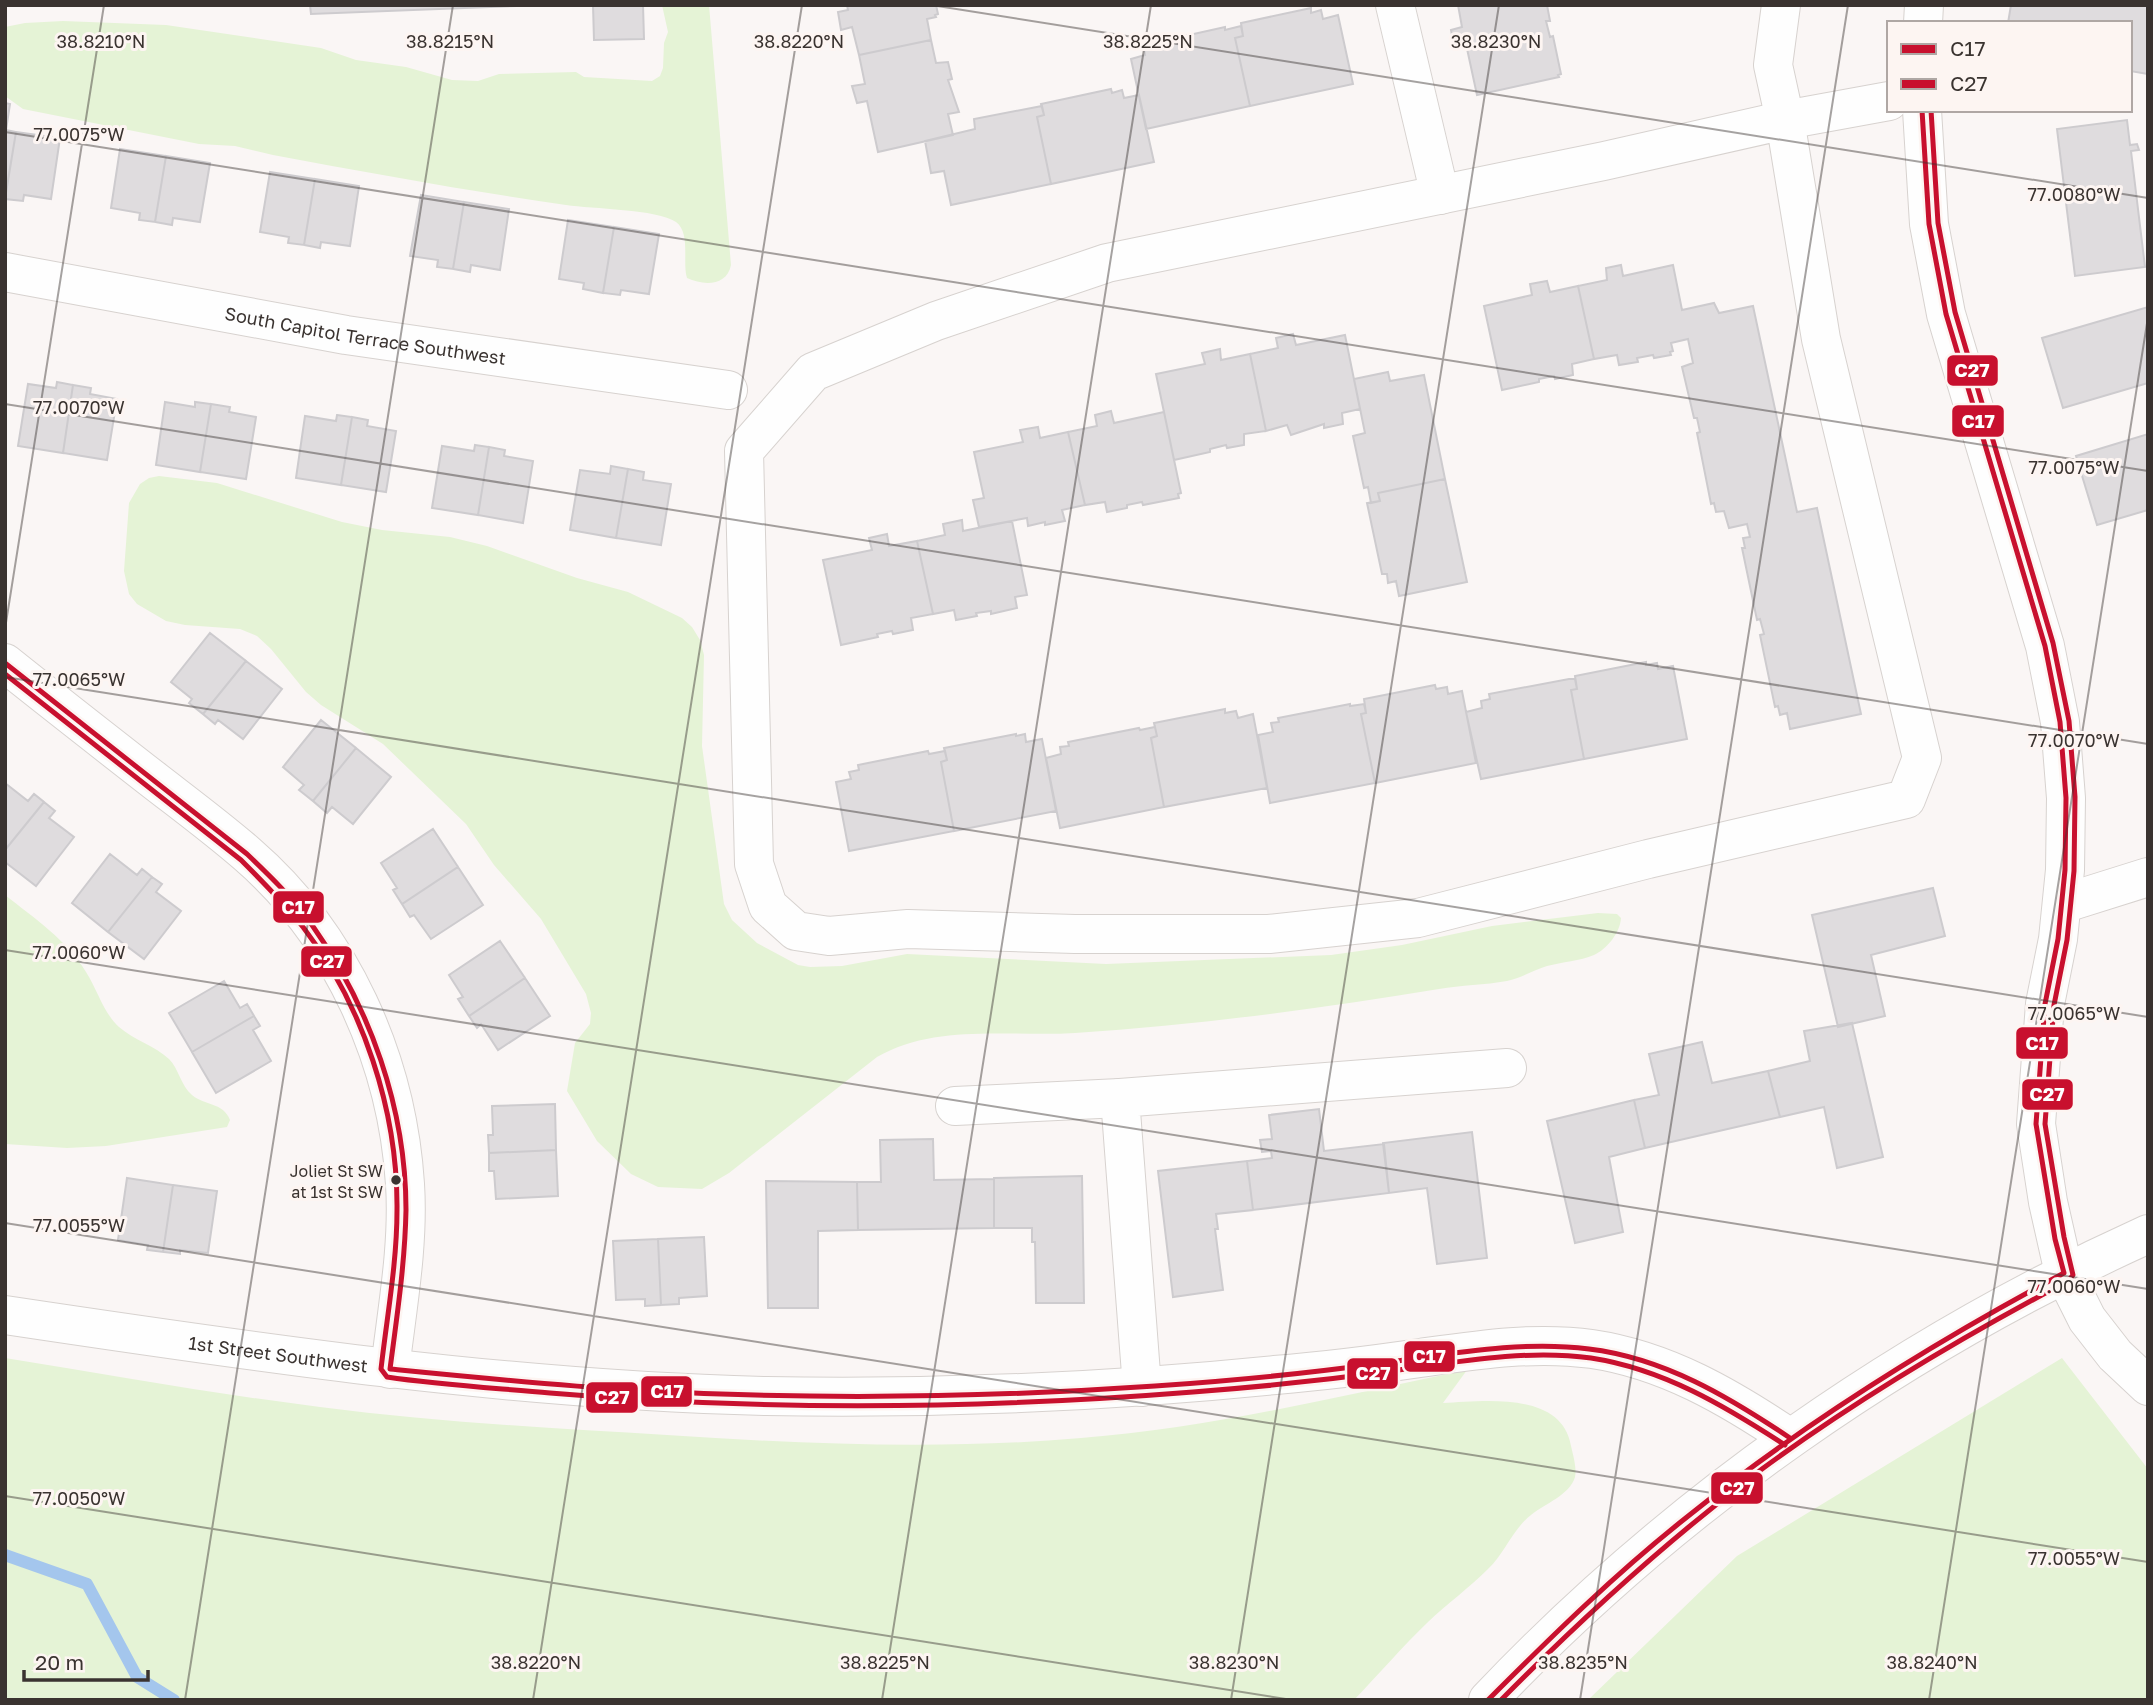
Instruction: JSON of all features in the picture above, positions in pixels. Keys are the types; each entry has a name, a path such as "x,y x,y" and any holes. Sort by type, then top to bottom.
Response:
{"street":[{"path":"1395,5 1440,195"},
{"path":"1781,5 1773,65 1785,120 1821,339 1922,758 1906,799 1648,859 1418,918 1269,934 1075,934 908,929 829,936 796,931 768,906 754,864 744,451 813,372 936,321 1107,263 1604,162 1785,120 1887,101"},
{"path":"1922,112 1929,224 1946,314 2045,646 2060,722 2066,799 2062,904 2045,1004 2036,1124 2055,1239 2064,1273 2093,1327 2115,1355 2148,1386"},
{"name":"South Capitol Terrace Southwest","path":"5,272 346,335 728,390"},
{"path":"5,663 247,854 307,918 344,976 379,1053 393,1104 402,1153 405,1218 390,1369"},
{"path":"2062,904 2148,877"},
{"path":"955,1106 1120,1098 1507,1069"},
{"path":"1120,1098 1142,1387"},
{"path":"1488,1700 1544,1642 1592,1598 1790,1437 1985,1315 2064,1273 2148,1234"},
{"name":"1st Street Southwest","path":"5,1315 390,1369 572,1387 760,1395 900,1396 1142,1387 1290,1374 1494,1348 1553,1346 1593,1349 1631,1358 1680,1375 1729,1398 1790,1437"}],"green space":[{"path":"662,5 709,5 731,265 725,277 714,282 687,278 685,240 681,227 676,222 654,214 529,200 235,146 199,144 23,109 5,96 5,27 63,21 166,25 321,48 356,60 406,67 452,80 478,81 499,74 576,72 584,77 652,81 660,76 663,68 664,43 668,32"},
{"path":"159,476 217,483 342,522 382,530 450,537 487,546 577,578 628,592 682,618 700,640 704,655 702,746 724,904 732,920 757,943 798,965 842,966 907,954 1106,964 1331,955 1402,945 1492,926 1598,913 1617,914 1621,918 1620,924 1612,940 1594,955 1547,966 1507,981 1166,1026 1075,1033 973,1034 923,1039 899,1046 877,1057 729,1173 702,1189 658,1187 631,1174 597,1141 567,1091 575,1043 590,1024 591,1013 586,994 541,919 494,865 466,824 383,744 321,705 306,692 257,636 240,629 166,621 137,604 129,594 124,571 129,503 140,484"},
{"path":"5,895 49,930 78,960 109,1015 119,1027 169,1059 192,1095 227,1114 230,1120 227,1127 106,1146 67,1148 5,1144"},
{"path":"5,1358 241,1396 406,1417 719,1438 926,1445 1029,1442 1179,1427 1467,1370 1443,1403 1519,1403 1538,1408 1553,1416 1565,1428 1571,1446 1575,1477 1568,1489 1524,1521 1488,1569 1428,1622 1354,1700 5,1700"},
{"path":"2062,1358 2148,1469 2148,1700 1588,1700 1737,1556"}],"building":[{"path":"310,5 516,5 516,6 311,14"},
{"path":"593,5 643,5 644,39 594,40"},
{"path":"847,5 936,5 938,14 927,19 931,40 859,55 852,27 841,30 838,12 848,10"},
{"path":"1458,5 1547,5 1550,21 1546,21 1550,37 1553,36 1561,74 1559,77 1477,95 1466,44 1454,47 1451,30 1462,27"},
{"path":"2011,5 2148,5 2148,74 2132,71 2132,21 2008,21"},
{"path":"1311,8 1311,13 1321,10 1323,19 1338,15 1353,84 1250,106 1235,38 1243,36 1241,23"},
{"path":"1241,26 1243,36 1235,38 1250,106 1146,129 1131,59 1145,55 1144,48 1153,46 1153,43"},
{"path":"931,40 936,63 948,62 952,79 948,80 959,112 948,114 953,135 878,152 867,101 857,103 852,86 865,84 859,55"},
{"path":"1111,89 1112,93 1122,90 1124,98 1139,95 1154,162 1051,184 1037,117 1044,115 1041,104"},
{"path":"5,103 10,104 6,130 16,132 5,198"},
{"path":"1042,106 1044,115 1037,117 1051,184 951,205 944,171 931,173 925,141 975,129 974,119"},
{"path":"2127,120 2130,145 2137,144 2139,150 2131,151 2145,267 2075,276 2057,129"},
{"path":"16,132 60,138 51,199 24,195 23,201 5,199"},
{"path":"120,149 166,156 155,222 139,220 140,213 111,208"},
{"path":"166,156 210,163 200,222 173,218 172,225 155,222"},
{"path":"270,172 315,179 304,245 288,243 289,237 260,232"},
{"path":"315,179 359,186 350,246 321,242 320,248 304,245"},
{"path":"421,195 464,202 453,269 437,267 438,260 410,256"},
{"path":"464,202 509,209 500,270 471,265 470,272 453,269"},
{"path":"568,220 614,227 603,293 583,289 584,283 559,279"},
{"path":"614,227 659,234 649,294 621,290 620,295 603,293"},
{"path":"1621,265 1623,276 1673,265 1682,310 1714,303 1719,313 1753,306 1797,512 1817,508 1861,714 1790,729 1787,713 1780,715 1778,706 1775,707 1760,635 1764,634 1760,619 1757,620 1742,548 1745,548 1743,538 1750,537 1747,524 1729,528 1724,511 1716,512 1714,503 1711,504 1697,433 1700,432 1682,367 1693,363 1688,339 1671,343 1671,355 1637,358 1638,362 1619,365 1617,355 1594,359 1578,286 1607,280 1606,268"},
{"path":"1547,281 1550,292 1578,286 1594,359 1572,364 1573,375 1539,379 1539,382 1502,390 1484,306 1532,295 1530,284"},
{"path":"2148,307 2148,383 2063,408 2042,338"},
{"path":"1293,334 1296,345 1345,335 1360,409 1342,413 1343,424 1324,428 1324,424 1291,435 1287,425 1266,431 1250,354 1278,348 1276,338"},
{"path":"1220,349 1221,360 1250,354 1266,431 1244,434 1244,445 1227,448 1226,445 1210,449 1210,452 1174,460 1156,374 1205,364 1202,353"},
{"path":"1388,372 1390,381 1424,375 1445,479 1378,493 1380,501 1371,503 1368,487 1364,488 1353,436 1365,433 1354,379"},
{"path":"57,382 73,385 63,453 18,446 28,384 56,388"},
{"path":"73,385 91,388 90,394 117,399 107,460 63,453"},
{"path":"165,402 195,407 195,402 211,404 200,472 156,465"},
{"path":"211,404 230,407 229,412 256,417 246,479 200,472"},
{"path":"1111,411 1114,423 1164,412 1181,493 1178,494 1179,498 1143,505 1142,502 1107,512 1105,502 1085,505 1068,432 1097,426 1095,415"},
{"path":"337,415 352,417 341,485 296,478 305,416 336,421"},
{"path":"352,417 368,420 367,426 396,431 386,492 341,485"},
{"path":"1038,427 1040,438 1068,432 1085,505 1062,510 1065,521 1028,526 1027,518 979,527 973,500 984,498 974,452 1023,442 1020,430"},
{"path":"2148,434 2148,510 2097,525 2076,456"},
{"path":"475,445 489,447 478,515 432,508 442,446 474,451"},
{"path":"489,447 505,450 504,456 533,461 523,523 478,515"},
{"path":"611,466 628,469 616,538 570,530 580,470 610,474"},
{"path":"628,469 644,472 643,480 671,484 661,545 616,538"},
{"path":"1445,479 1467,582 1399,596 1396,581 1388,583 1387,574 1382,574 1367,503 1380,501 1378,493"},
{"path":"962,520 963,531 1012,521 1027,595 1015,597 1017,608 991,614 991,611 976,613 977,616 956,620 954,610 933,614 917,541 945,535 943,524"},
{"path":"887,534 889,546 917,541 933,614 911,618 913,630 877,634 878,637 841,645 823,560 872,550 869,538"},
{"path":"210,633 246,661 203,714 189,703 192,699 171,682"},
{"path":"246,661 282,689 243,739 218,720 215,724 203,714"},
{"path":"1646,662 1646,665 1657,663 1658,669 1673,666 1687,739 1584,759 1571,690 1577,689 1575,676"},
{"path":"1575,679 1577,689 1571,690 1584,759 1481,779 1466,712 1482,708 1481,701 1490,699 1489,694"},
{"path":"1435,685 1436,689 1447,687 1448,694 1462,691 1476,763 1375,783 1361,714 1366,713 1364,699"},
{"path":"1350,704 1364,704 1366,713 1361,714 1375,783 1270,803 1258,735 1273,732 1271,723 1279,722 1278,718"},
{"path":"1225,709 1225,713 1236,711 1238,718 1253,714 1267,788 1164,807 1151,738 1157,736 1154,723"},
{"path":"321,720 356,748 313,801 299,790 304,785 283,767"},
{"path":"1155,727 1157,736 1151,738 1164,807 1060,828 1046,758 1061,754 1060,747 1069,746 1068,742"},
{"path":"1025,734 1026,742 1042,739 1056,811 954,831 941,762 947,760 944,748"},
{"path":"356,748 391,777 353,824 332,807 327,813 313,801"},
{"path":"928,751 929,754 945,751 947,760 941,762 954,831 849,851 836,782 851,779 849,772 859,770 858,765"},
{"path":"5,783 28,801 34,794 44,802 5,850"},
{"path":"44,802 55,811 49,818 74,837 36,886 5,862 5,850"},
{"path":"433,829 458,867 402,904 393,890 397,888 381,863"},
{"path":"110,854 137,875 142,869 152,877 108,932 72,903"},
{"path":"458,867 483,905 431,939 414,915 410,917 402,904"},
{"path":"152,877 162,884 156,892 181,911 144,959 108,932"},
{"path":"1933,888 1945,936 1871,955 1885,1016 1838,1027 1812,915"},
{"path":"500,941 525,978 469,1016 458,999 463,997 449,975"},
{"path":"525,978 550,1016 498,1050 481,1024 477,1028 469,1016"},
{"path":"224,981 240,1008 247,1004 254,1016 192,1052 169,1013"},
{"path":"254,1016 260,1026 253,1030 271,1061 216,1093 192,1052"},
{"path":"1852,1023 1883,1157 1837,1168 1824,1107 1780,1117 1768,1071 1810,1061 1804,1031"},
{"path":"1702,1042 1712,1083 1768,1071 1780,1117 1645,1148 1634,1100 1659,1095 1649,1054"},
{"path":"1634,1100 1645,1148 1609,1157 1623,1232 1575,1243 1547,1121"},
{"path":"555,1104 556,1150 489,1153 488,1135 493,1135 492,1106"},
{"path":"1319,1109 1324,1151 1384,1144 1389,1193 1253,1210 1247,1161 1272,1158 1271,1151 1262,1152 1260,1140 1272,1139 1269,1115"},
{"path":"1472,1132 1487,1258 1437,1264 1427,1188 1389,1193 1383,1143"},
{"path":"933,1139 934,1180 994,1179 994,1228 858,1230 857,1182 881,1182 880,1140"},
{"path":"556,1150 558,1196 496,1199 494,1171 489,1171 489,1153"},
{"path":"1247,1161 1253,1210 1216,1214 1218,1229 1215,1229 1223,1290 1173,1297 1158,1171"},
{"path":"1082,1176 1084,1303 1036,1303 1035,1242 1032,1242 1032,1228 994,1228 994,1178"},
{"path":"127,1178 173,1185 163,1252 147,1250 148,1245 118,1240"},
{"path":"766,1181 857,1182 858,1230 818,1231 818,1308 768,1308"},
{"path":"173,1185 217,1191 208,1253 180,1250 180,1254 163,1252"},
{"path":"704,1237 707,1296 679,1298 679,1304 661,1305 658,1239"},
{"path":"658,1239 661,1305 645,1306 645,1299 616,1300 613,1241"}],"waterway":[{"path":"5,1555 87,1584 137,1677 174,1700"}],"transit line":[{"name":"C17","path":"1488,1700 1610,1583 1731,1482 1870,1386 1965,1328 2064,1273 2055,1239 2036,1124 2045,1004 2058,939 2065,870 2066,798 2060,722 2045,646 1946,314 1929,224 1922,112"},
{"name":"C27","path":"1501,1700 1627,1580 1762,1469 1873,1393 1950,1346 2068,1281 2073,1275 2045,1124 2054,1005 2067,940 2074,871 2075,797 2069,721 2053,643 1955,312 1938,223 1931,112"},
{"name":"C17","path":"5,663 247,854 305,915 351,990 381,1060 392,1097 404,1172 404,1250 390,1369 571,1386 697,1393 959,1395 1210,1382 1509,1347 1562,1347 1617,1354 1669,1370 1719,1394 1790,1438"},
{"name":"C27","path":"5,674 241,860 303,927 343,990 373,1061 384,1098 396,1173 395,1250 381,1369 387,1377 550,1393 710,1403 952,1405 1218,1390 1491,1358 1566,1356 1618,1363 1668,1380 1740,1416 1785,1445"}],"place":[{"name":"Joliet St SW at 1st St SW","path":"396,1180"}]}
